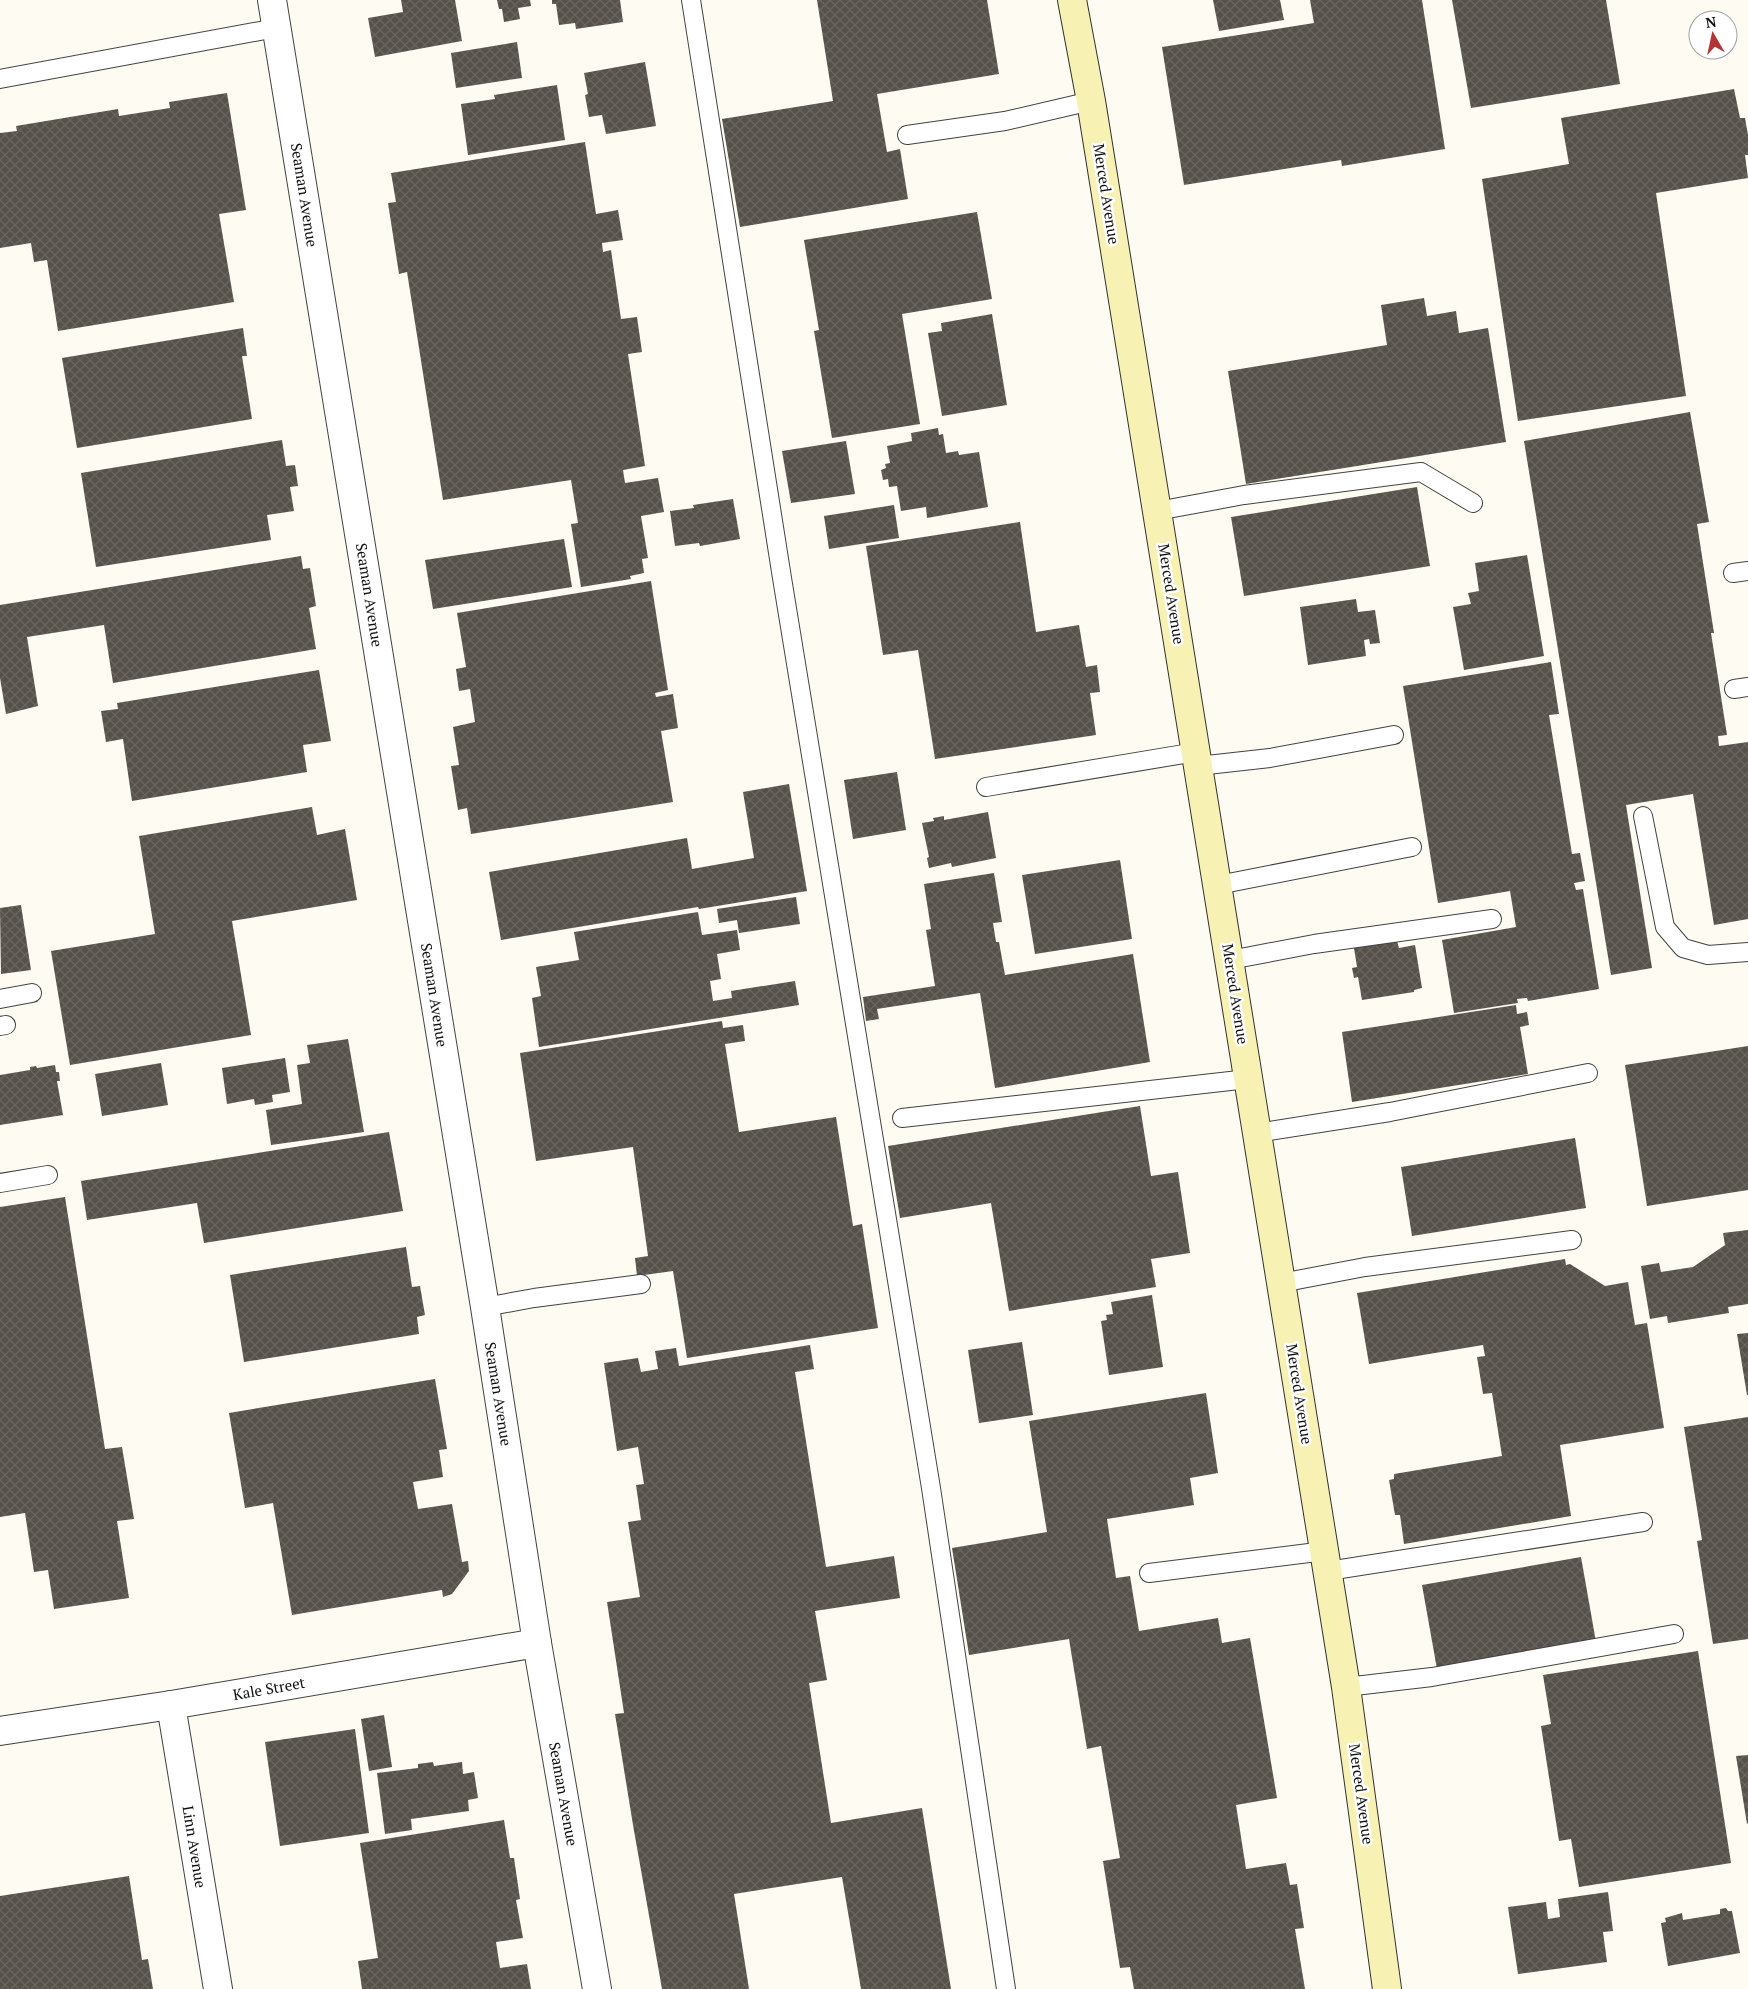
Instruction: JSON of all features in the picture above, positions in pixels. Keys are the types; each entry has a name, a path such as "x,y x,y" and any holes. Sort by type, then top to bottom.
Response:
{"street":[{"name":"Seaman Avenue","path":"272,0 485,1307 537,1643 597,1989"},
{"name":"Merced Avenue","path":"1072,0 1091,101 1346,1687 1387,1989"},
{"name":"Kale Street","path":"0,1731 171,1705 537,1643"},
{"name":"Linn Avenue","path":"171,1705 218,1989"}],"lane":[{"path":"691,0 782,578 931,1488 1006,1989"},
{"path":"0,79 276,28"},
{"path":"907,135 1005,121 1091,101"},
{"path":"1157,511 1244,495 1421,472 1473,503"},
{"path":"986,787 1197,759 1270,758 1394,736"},
{"path":"1643,816 1665,927 1683,948 1708,955 1748,952"},
{"path":"1218,885 1412,847"},
{"path":"1230,960 1314,944 1492,919"},
{"path":"0,999 32,993"},
{"path":"1257,1133 1390,1112 1588,1073"},
{"path":"902,1118 1248,1079"},
{"path":"0,1183 48,1176"},
{"path":"1281,1283 1365,1267 1572,1240"},
{"path":"485,1307 534,1298 641,1284"},
{"path":"1148,1573 1326,1561 1643,1522"},
{"path":"1346,1687 1432,1676 1674,1634"}],"building":[{"path":"401,0 455,0 462,41 375,57 368,18 403,12"},
{"path":"497,0 530,0 531,6 518,8 520,19 504,22 502,9 499,9"},
{"path":"552,0 620,0 623,22 576,29 575,23 559,25 556,4 552,4"},
{"path":"817,0 987,0 999,74 877,94 887,152 900,149 908,199 740,227 722,119 833,101"},
{"path":"1213,0 1280,0 1284,20 1219,31"},
{"path":"1310,0 1422,0 1445,149 1342,166 1341,160 1184,185 1162,47 1314,23"},
{"path":"1452,0 1606,0 1620,84 1471,108"},
{"path":"517,42 522,78 456,88 451,53"},
{"path":"645,62 656,126 606,134 602,115 589,117 585,95 588,94 584,73"},
{"path":"557,85 565,140 468,155 461,104 495,99 494,95"},
{"path":"1734,89 1740,118 1745,118 1748,135 1748,155 1745,155 1748,178 1656,193 1686,396 1518,421 1482,179 1569,164 1561,118"},
{"path":"227,93 246,210 219,214 234,302 58,331 47,260 34,262 31,243 0,248 0,133 17,131 16,126 118,109 119,116 170,108 169,102"},
{"path":"585,142 596,214 618,210 623,240 602,243 603,252 611,250 621,319 637,317 642,352 628,354 645,466 623,470 625,483 658,478 664,512 641,516 648,558 642,559 644,573 630,576 631,579 581,587 571,524 578,523 571,480 443,500 407,272 399,274 388,203 396,202 391,173"},
{"path":"977,212 992,299 902,314 920,424 832,438 814,331 819,330 804,240"},
{"path":"1424,298 1427,316 1456,311 1459,333 1488,328 1506,442 1246,484 1228,371 1387,345 1381,305"},
{"path":"992,314 1007,405 942,416 928,333 942,331 941,323"},
{"path":"243,328 247,356 242,356 252,419 77,448 62,358"},
{"path":"1690,412 1709,522 1697,524 1727,735 1718,736 1719,746 1748,742 1748,919 1714,925 1693,794 1626,805 1652,968 1611,975 1524,441"},
{"path":"938,428 939,435 943,434 946,453 958,451 959,455 979,452 988,507 927,518 926,507 901,511 897,486 889,487 888,479 883,480 881,470 886,468 885,464 890,463 887,446 912,441 911,433"},
{"path":"282,440 286,466 295,465 298,486 290,487 294,511 267,515 271,540 96,567 81,473"},
{"path":"846,441 855,494 791,503 782,451"},
{"path":"1417,487 1430,566 1244,596 1231,517"},
{"path":"733,499 740,539 700,546 699,543 675,546 670,511 694,508 693,505"},
{"path":"894,505 899,538 829,549 824,516"},
{"path":"1020,522 1036,632 1079,625 1086,667 1097,665 1100,692 1090,693 1096,735 935,759 918,650 883,655 866,546"},
{"path":"564,539 572,587 433,609 425,560"},
{"path":"1527,555 1544,656 1464,670 1453,607 1471,604 1468,593 1479,591 1475,563"},
{"path":"301,556 303,569 310,568 316,606 309,608 316,649 113,683 104,625 27,637 38,706 6,714 0,678 0,605"},
{"path":"651,581 668,690 655,693 656,697 673,694 678,728 661,731 673,802 471,834 467,808 458,810 451,766 459,765 453,727 475,722 470,689 459,691 456,669 466,667 457,613"},
{"path":"1356,599 1358,612 1375,610 1380,643 1370,644 1369,639 1364,640 1366,656 1308,665 1300,607"},
{"path":"1551,662 1559,714 1549,715 1572,854 1580,853 1585,881 1574,883 1576,890 1583,889 1599,989 1528,1001 1527,998 1517,999 1518,1003 1454,1013 1442,940 1516,927 1510,891 1438,903 1403,686"},
{"path":"319,670 331,741 303,745 307,772 132,801 123,739 106,742 101,711 118,709 117,703"},
{"path":"897,772 906,830 853,839 844,780"},
{"path":"789,784 807,891 501,940 489,872 687,838 692,869 754,858 743,792"},
{"path":"312,807 317,835 345,829 357,900 232,921 251,1035 70,1065 51,951 155,934 139,836"},
{"path":"988,812 996,858 952,867 951,863 929,868 927,858 929,857 922,823 934,821 933,818 944,816 944,820"},
{"path":"1120,860 1132,939 1035,954 1022,875"},
{"path":"994,873 1002,922 993,923 996,942 999,942 1005,975 1133,954 1150,1062 995,1088 980,993 877,1009 879,1019 866,1021 863,997 935,986 926,930 931,929 924,884"},
{"path":"796,897 800,924 739,933 737,920 719,923 717,909"},
{"path":"21,905 31,970 1,974 0,908"},
{"path":"698,912 702,935 737,930 740,950 717,954 721,979 710,981 713,1001 732,998 731,991 795,981 799,1005 539,1047 532,998 541,996 536,967 579,960 574,932"},
{"path":"1397,941 1399,948 1415,945 1422,988 1414,990 1414,992 1362,1000 1358,977 1354,978 1352,968 1357,967 1354,948"},
{"path":"1516,1005 1517,1014 1527,1012 1529,1025 1520,1027 1528,1074 1352,1102 1342,1032"},
{"path":"722,1021 723,1028 743,1025 745,1041 725,1044 739,1132 836,1117 853,1226 862,1224 878,1328 687,1358 673,1271 637,1276 635,1258 648,1256 633,1147 536,1161 520,1053"},
{"path":"348,1039 364,1132 271,1145 266,1110 302,1104 297,1065 310,1063 307,1045"},
{"path":"1748,1046 1748,1190 1647,1206 1625,1065"},
{"path":"285,1058 290,1092 272,1095 273,1102 255,1105 254,1099 227,1104 222,1068"},
{"path":"161,1063 168,1105 102,1116 95,1074"},
{"path":"55,1065 56,1072 59,1072 60,1081 57,1081 63,1115 0,1125 0,1075 30,1070 30,1067 36,1066 37,1068"},
{"path":"1140,1106 1151,1176 1178,1172 1190,1253 1151,1259 1156,1287 1009,1311 991,1203 900,1218 888,1146"},
{"path":"389,1132 403,1211 204,1243 197,1203 87,1220 81,1181"},
{"path":"1575,1138 1586,1208 1412,1236 1401,1167"},
{"path":"65,1197 105,1449 122,1447 134,1519 117,1521 129,1598 54,1609 48,1570 34,1572 25,1513 0,1517 0,1207"},
{"path":"1748,1230 1748,1304 1728,1307 1729,1313 1668,1323 1667,1316 1650,1319 1641,1266 1659,1263 1661,1272 1693,1267 1725,1245 1723,1233"},
{"path":"406,1247 412,1287 420,1286 425,1315 417,1317 419,1334 244,1362 230,1275"},
{"path":"1565,1259 1566,1265 1570,1264 1605,1286 1628,1282 1635,1325 1647,1323 1664,1428 1560,1445 1571,1516 1404,1544 1400,1515 1395,1515 1389,1480 1394,1479 1394,1474 1502,1456 1492,1393 1483,1394 1477,1357 1485,1356 1483,1345 1369,1364 1357,1293"},
{"path":"1152,1295 1163,1367 1109,1375 1101,1321 1107,1320 1106,1315 1113,1314 1111,1302"},
{"path":"1748,1333 1748,1395 1747,1395 1737,1334"},
{"path":"1022,1342 1033,1415 979,1423 968,1350"},
{"path":"810,1345 814,1369 795,1372 826,1567 894,1556 900,1598 815,1611 827,1680 809,1683 831,1823 922,1808 951,1989 861,1989 842,1877 734,1894 749,1989 662,1989 615,1714 624,1713 607,1602 640,1597 628,1522 641,1520 636,1485 644,1484 638,1447 617,1451 604,1363 638,1358 641,1372 658,1369 655,1351 676,1348 679,1366"},
{"path":"435,1379 447,1449 439,1450 443,1477 413,1482 418,1509 452,1504 462,1562 468,1561 469,1571 452,1594 443,1597 442,1590 292,1615 273,1503 245,1508 229,1413"},
{"path":"1206,1393 1218,1473 1190,1478 1194,1505 1107,1519 1116,1578 1130,1576 1139,1631 1218,1618 1222,1643 1250,1638 1277,1798 1236,1805 1246,1869 1286,1863 1290,1885 1297,1884 1304,1928 1295,1929 1305,1989 1134,1989 1130,1967 1120,1968 1103,1861 1120,1858 1101,1746 1087,1749 1069,1639 969,1655 952,1548 1047,1532 1029,1421"},
{"path":"1748,1417 1748,1639 1713,1644 1697,1541 1702,1540 1684,1427"},
{"path":"1581,1557 1596,1642 1437,1669 1422,1585"},
{"path":"1698,1651 1731,1863 1579,1887 1571,1839 1559,1841 1541,1726 1551,1724 1543,1675"},
{"path":"384,1715 392,1767 369,1771 361,1719"},
{"path":"355,1729 369,1833 280,1846 265,1742"},
{"path":"1748,1755 1748,1823 1747,1824 1736,1756"},
{"path":"433,1762 434,1766 462,1762 463,1774 474,1772 478,1798 468,1800 469,1811 411,1819 412,1830 385,1834 377,1773 418,1768 418,1764"},
{"path":"504,1820 510,1858 514,1858 520,1899 516,1900 523,1938 496,1942 500,1968 527,1964 531,1989 362,1989 358,1961 378,1958 360,1843"},
{"path":"129,1876 142,1960 148,1959 153,1989 0,1989 0,1896"},
{"path":"1608,1892 1613,1931 1603,1932 1607,1962 1518,1974 1508,1907 1546,1902 1548,1919 1560,1917 1558,1899"},
{"path":"1726,1908 1728,1911 1732,1911 1740,1953 1668,1966 1661,1923 1666,1922 1665,1918 1682,1913 1683,1920 1720,1914 1720,1909"}]}
